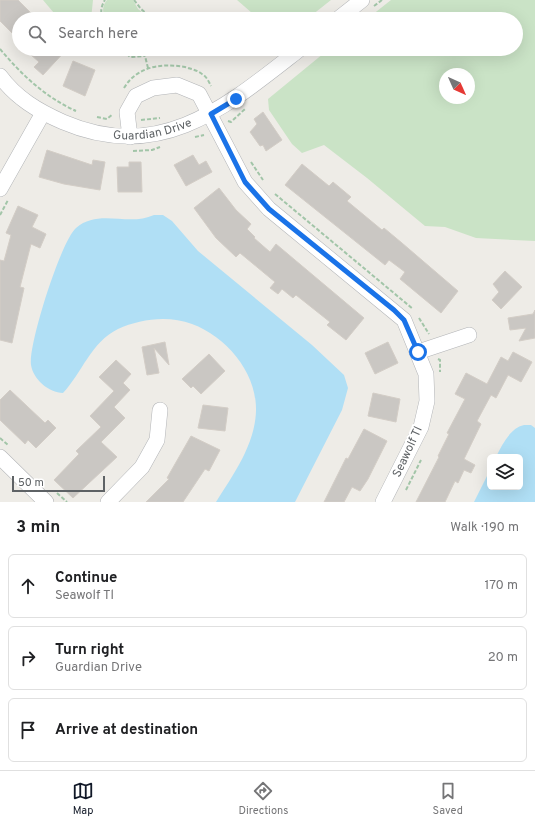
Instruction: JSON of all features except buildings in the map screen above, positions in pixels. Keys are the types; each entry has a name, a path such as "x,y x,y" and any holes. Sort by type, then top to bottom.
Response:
{"street":[{"path":"347,12 362,0"},
{"name":"Guardian Drive","path":"0,76 26,102 43,113 73,126 103,134 129,144 175,129 211,124 236,99 291,56"},
{"name":"Seawolf Tl","path":"129,144 127,112 136,96 153,88 177,85 199,94 211,124 245,182 269,209 394,310 404,320 426,374 427,401 421,427 383,502"},
{"path":"5,193 43,113"},
{"path":"418,352 469,335"},
{"path":"108,502 142,468 157,440 160,410"},
{"path":"0,457 46,502"}],"path":[{"path":"101,12 101,8 105,0"},
{"path":"134,0 144,12"},
{"path":"0,49 30,82 68,107 80,112"},
{"path":"129,56 145,56 148,68"},
{"path":"93,116 107,118 112,116"},
{"path":"193,137 211,124"},
{"path":"209,139 211,124"},
{"path":"129,144 152,150 163,146"},
{"path":"0,215 5,193"}],"green space":[{"path":"43,0 93,0 92,12 53,12"},
{"path":"107,0 133,0 138,9 142,12 104,12 104,5"},
{"path":"237,0 331,0 316,12 251,12"},
{"path":"391,0 535,0 535,241 476,238 445,227 425,226 324,145 302,153 292,144 269,110 268,99 320,56 523,56 523,12 376,12"}],"water":[{"path":"154,215 163,215 172,221 198,251 312,345 344,375 348,388 342,410 295,502 216,502 236,470 247,448 255,424 256,411 255,397 251,383 238,358 228,347 205,330 183,321 164,319 154,319 135,323 118,329 101,342 94,350 63,393 52,391 47,388 38,380 32,370 31,354 40,316 62,252 76,228 85,222 94,219 134,219"},
{"path":"531,425 535,428 535,502 474,502 487,476 487,490 523,490 523,454 498,454 511,433 519,427"}],"route":[{"path":"236,99 211,114 245,182 269,209 394,310 404,320 418,352"}]}
